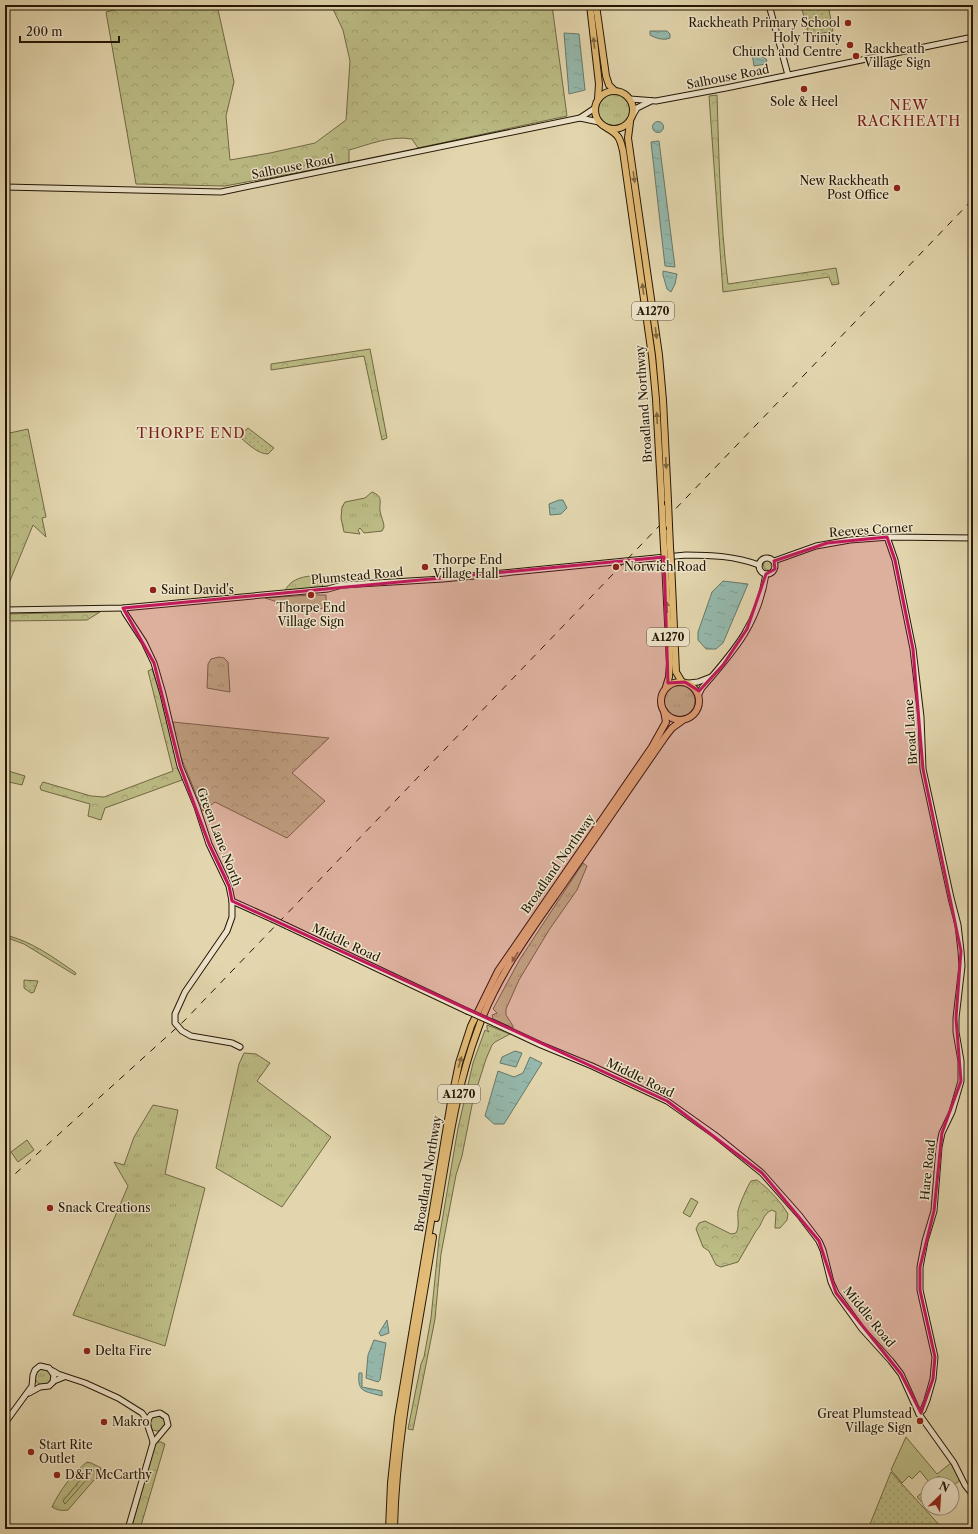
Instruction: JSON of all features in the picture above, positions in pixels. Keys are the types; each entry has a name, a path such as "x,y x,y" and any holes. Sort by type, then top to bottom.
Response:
{"highway":[{"path":"590,5 599,84 595,108 599,122"},
{"path":"596,5 606,76 609,85 614,90 622,93 630,99 633,106 633,115"},
{"path":"597,101 603,94 614,90"},
{"name":"A1270","path":"630,122 633,115"},
{"name":"A1270","path":"599,122 607,128"},
{"path":"607,128 616,130 623,128 630,122"},
{"name":"Broadland Northway","path":"630,122 628,138 659,355 663,400 664,484 669,586 676,672 682,682"},
{"name":"Broadland Northway","path":"607,128 616,133 620,138 623,151 652,356 664,484"},
{"name":"Broadland Northway","path":"666,688 669,677 670,663 669,586"},
{"path":"682,682 695,688 699,694 700,700 694,716 683,720 672,719 664,711 661,703 661,697 666,688 671,684 682,682"},
{"name":"Broadland Northway","path":"389,1529 392,1464 402,1395 451,1102 459,1063 471,1026 498,971 652,747 666,722 664,711"},
{"name":"Broadland Northway","path":"394,1529 396,1479 403,1423 434,1230 456,1105 466,1066 478,1029 488,1005 529,934 662,741 672,728 683,720"}],"street":[{"path":"769,5 788,75"},
{"name":"Salhouse Road","path":"633,115 637,108 651,101 788,75 973,37"},
{"name":"Salhouse Road","path":"630,99 651,101"},
{"name":"Salhouse Road","path":"5,187 221,192 580,118 595,108"},
{"name":"Salhouse Road","path":"580,118 599,122"},
{"name":"Reeves Corner","path":"774,561 821,544 887,537 973,538"},
{"name":"Broad Lane","path":"887,537 895,560 913,649 921,717 923,769 958,925"},
{"name":"Plumstead Road","path":"5,610 123,608 328,589 342,585 443,579 686,555 723,556 744,560 759,565"},
{"path":"763,558 769,558 774,561 775,566 773,571 766,574 760,570 759,565 763,558"},
{"path":"699,694 702,688 734,650 747,629 758,604 766,574"},
{"name":"Green Lane North","path":"123,608 147,647 154,663 180,766 197,807 209,844 230,886 232,901 232,917 227,931 185,992 174,1018 175,1023 182,1031 191,1036 232,1043 240,1047"},
{"path":"689,684 711,677"},
{"name":"Middle Road","path":"232,901 541,1045 592,1066 667,1101 715,1135 762,1173 800,1216 819,1241 823,1250 831,1282 836,1293 862,1329 901,1374 919,1414 954,1463 965,1485 973,1495"},
{"name":"Hare Road","path":"919,1414 923,1410 933,1379 935,1356 920,1290 920,1267 925,1241 934,1211 939,1147 942,1133 952,1112 961,1081 961,1061 956,1032 956,1018 962,966 962,951 958,925"},
{"path":"5,1424 32,1386 33,1373 40,1366 47,1367 65,1377 81,1381 98,1388 142,1413 151,1415 160,1413 166,1417 168,1425 153,1443 128,1529"},
{"path":"52,1371 54,1375 53,1382"},
{"path":"25,1396 40,1387 47,1386 65,1377"},
{"path":"33,1380 40,1387"},
{"path":"142,1413 147,1420 153,1443"},
{"path":"147,1420 151,1415"},
{"path":"151,1431 155,1434 160,1433"}],"highlighted area":[{"path":"887,537 895,560 913,649 923,769 961,951 956,1018 961,1081 942,1133 934,1211 920,1267 920,1290 935,1357 933,1379 921,1413 901,1374 836,1293 819,1241 762,1173 667,1101 232,901 229,886 209,844 180,766 154,663 123,608 664,557 668,683 685,682 699,691 723,665 747,629 766,574 775,569 774,561 827,543"}],"green space":[{"path":"135,5 217,5 234,82 226,116 230,160 315,143 346,120 350,61 343,30 331,5 552,5 567,116 418,148 412,139 388,139 349,150 349,163 225,186 136,184 106,12"},
{"path":"801,5 828,5 833,31 809,36"},
{"path":"611,94 617,94 627,101 630,110 629,116 623,123 617,126 611,126 601,119 598,113 598,107 605,97"},
{"path":"717,95 719,166 728,284 836,268 839,284 832,285 829,277 723,292 709,96"},
{"path":"370,349 387,438 382,440 364,356 271,370 271,364"},
{"path":"248,428 274,448 268,454 257,451 241,438 240,435"},
{"path":"28,429 46,517 42,518 46,537 33,525 5,593 5,434"},
{"path":"372,492 380,498 380,511 384,523 382,531 364,533 360,528 358,530 360,534 344,532 341,518 342,507 345,502 365,498"},
{"path":"769,559 773,561 775,565 773,569 769,571 765,569 763,565 765,561"},
{"path":"321,575 323,588 285,591 295,580"},
{"path":"326,595 326,607 319,609 304,609 265,598"},
{"path":"100,612 87,620 5,621 5,614"},
{"path":"219,657 224,658 228,662 230,692 207,688 208,664 211,659"},
{"path":"152,669 160,694 176,760 182,775 182,780 105,808 101,820 88,816 90,804 41,790 40,787 43,782 91,796 104,797 173,771 148,671"},
{"path":"676,685 682,685 692,692 695,701 694,707 688,714 682,717 676,717 666,710 663,704 663,698 670,688"},
{"path":"173,722 329,738 292,773 325,801 287,838 215,802 203,811 178,750"},
{"path":"5,770 25,776 22,785 5,781"},
{"path":"583,863 587,866 577,890 549,930 519,980 506,1009 506,1015 513,1028 493,1019 492,1015 497,1013 493,1009 520,959"},
{"path":"5,935 34,946 76,973 75,975 24,944 5,937"},
{"path":"24,980 38,981 34,992 31,993 24,988"},
{"path":"487,1025 510,1034 492,1045 473,1100 462,1156 456,1175 441,1254 435,1319 413,1430 408,1429 431,1318 439,1239 458,1128 473,1063 485,1030 489,1032"},
{"path":"244,1053 256,1054 270,1063 257,1081 331,1137 282,1207 216,1168 239,1064"},
{"path":"153,1105 178,1110 165,1174 205,1188 165,1346 73,1315 128,1186 114,1162 124,1165 134,1137"},
{"path":"27,1140 34,1150 18,1162 11,1152"},
{"path":"757,1180 782,1205 788,1214 787,1220 780,1228 775,1228 776,1212 772,1210 764,1217 738,1262 721,1267 716,1265 709,1251 703,1247 696,1229 699,1223 705,1221 731,1234 736,1233 738,1225 738,1211 742,1200 751,1181"},
{"path":"691,1198 698,1202 690,1217 683,1213"},
{"path":"43,1369 49,1371 51,1377 49,1383 43,1385 37,1383 35,1377 37,1371"},
{"path":"157,1415 163,1417 165,1423 163,1429 157,1431 151,1429 149,1423 151,1417"},
{"path":"906,1437 937,1474 951,1463 958,1476 924,1476 920,1471 912,1479 909,1476 902,1483 891,1470"},
{"path":"156,1442 165,1444 140,1529 131,1529 153,1450"},
{"path":"87,1462 101,1468 100,1473 68,1510 59,1510 52,1507 67,1483"},
{"path":"90,1468 94,1471 65,1504 63,1501"},
{"path":"891,1472 920,1504 920,1516 931,1516 943,1529 868,1529"}],"water":[{"path":"650,31 667,31 670,34 670,38 657,38 650,35"},
{"path":"564,33 579,34 585,90 569,94"},
{"path":"751,47 767,60 765,64 754,66"},
{"path":"656,122 660,122 662,123 662,131 656,132 653,129 653,125"},
{"path":"659,141 675,267 665,266 651,142"},
{"path":"663,271 677,274 675,284 671,292 667,289"},
{"path":"563,500 567,508 561,514 550,515 549,504"},
{"path":"723,581 748,584 723,643 716,649 706,649 698,640 698,632 712,592"},
{"path":"515,1051 522,1053 516,1067 500,1063 502,1057"},
{"path":"530,1057 542,1063 504,1124 494,1124 485,1116 498,1071 514,1077 523,1073"},
{"path":"387,1320 389,1333 381,1336 379,1333"},
{"path":"374,1340 386,1343 380,1380 378,1382 366,1378 368,1355"},
{"path":"359,1373 362,1373 362,1387 382,1391 382,1396 367,1392 361,1388 359,1384"}],"railway":[{"path":"5,1183 184,1021 973,199"}],"place":[{"name":"Rackheath Primary School","path":"848,23"},
{"name":"Holy Trinity Church and Centre","path":"850,45"},
{"name":"Rackheath Village Sign","path":"856,56"},
{"name":"Sole & Heel","path":"804,89"},
{"name":"New Rackheath Post Office","path":"897,188"},
{"name":"Thorpe End Village Hall","path":"425,567"},
{"name":"Norwich Road","path":"616,567"},
{"name":"Saint David's","path":"153,590"},
{"name":"Thorpe End Village Sign","path":"311,595"},
{"name":"Snack Creations","path":"50,1208"},
{"name":"Delta Fire","path":"87,1351"},
{"name":"Great Plumstead Village Sign","path":"920,1421"},
{"name":"Makro","path":"104,1422"},
{"name":"Start Rite Outlet","path":"31,1452"},
{"name":"D&F McCarthy","path":"57,1475"}],"district":[{"name":"NEW RACKHEATH","path":"909,114"},
{"name":"THORPE END","path":"191,433"}]}
